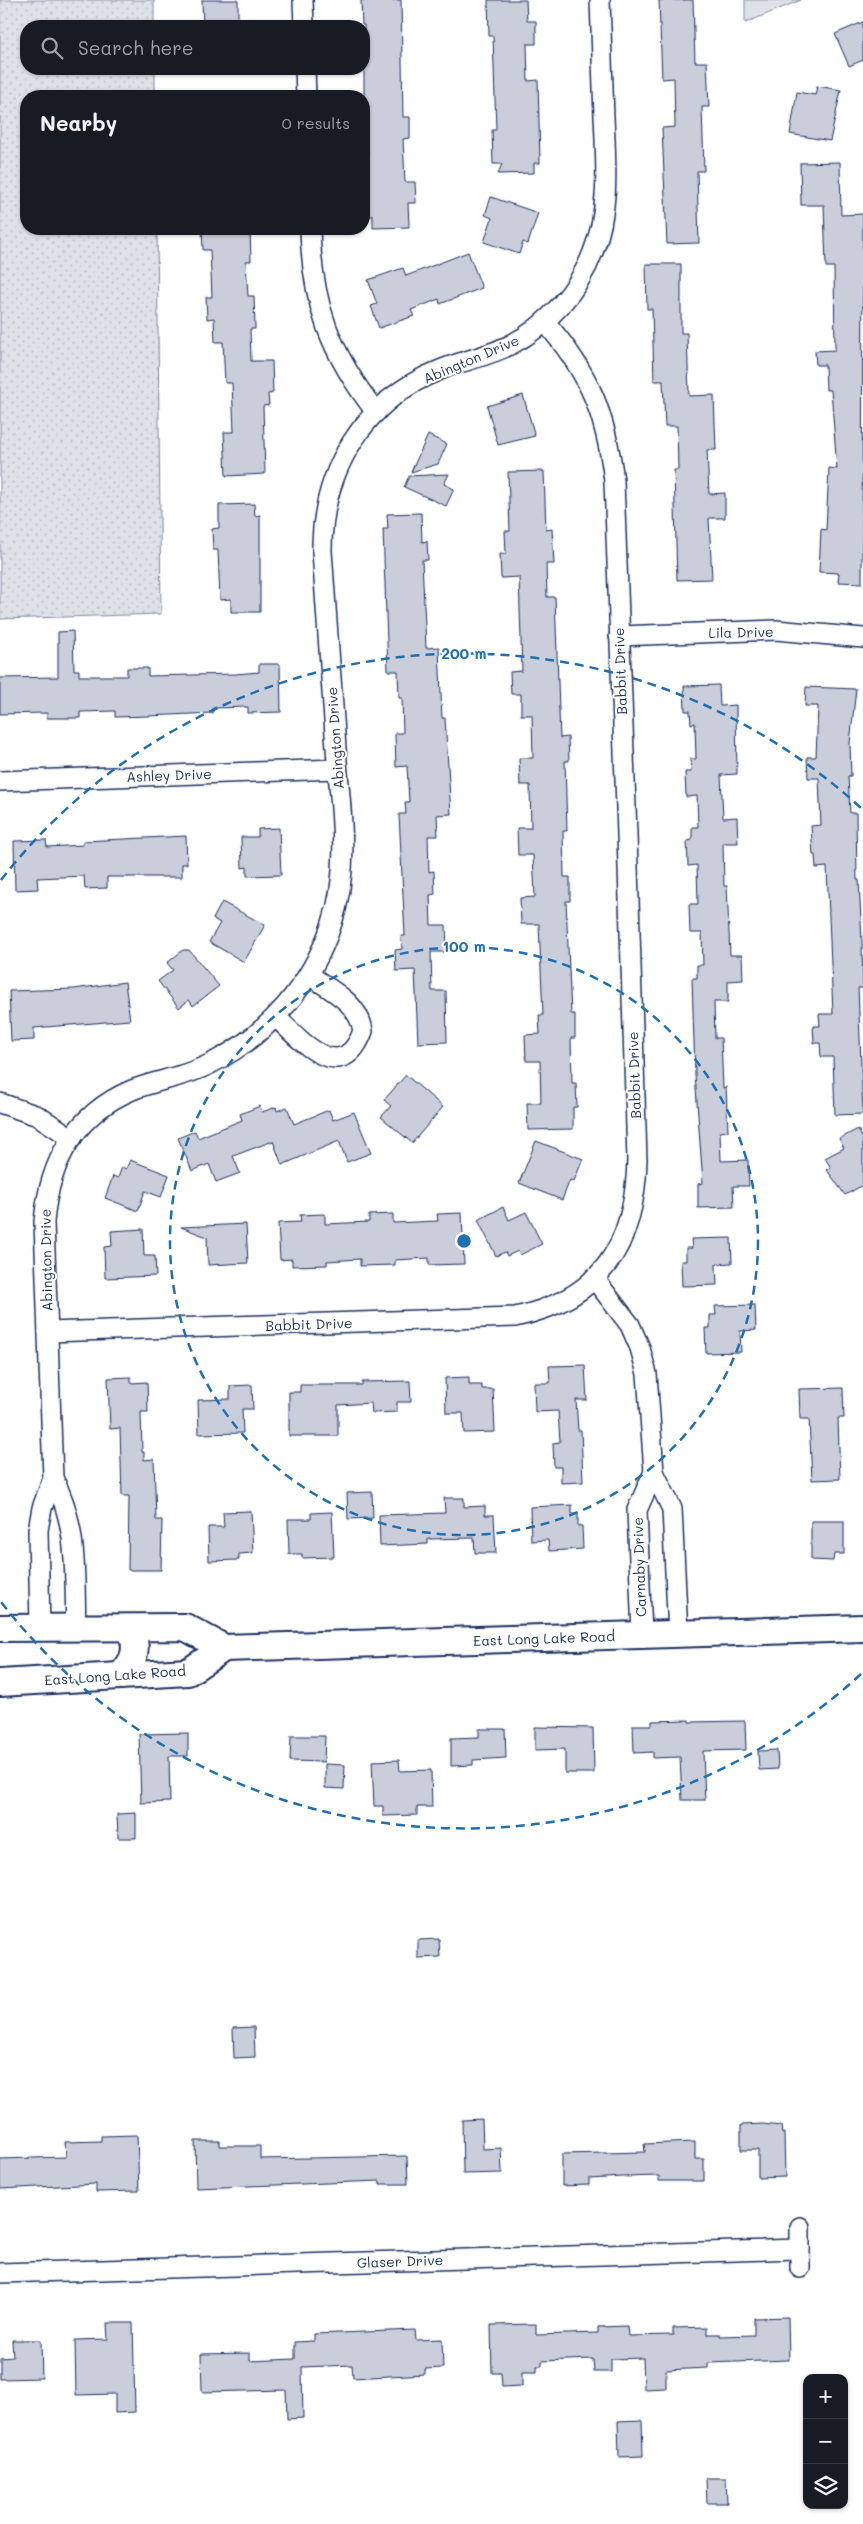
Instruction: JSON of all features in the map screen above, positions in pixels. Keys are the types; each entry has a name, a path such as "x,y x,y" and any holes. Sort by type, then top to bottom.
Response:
{"main road":[{"path":"0,1628 185,1627 224,1648"},
{"path":"120,1676 131,1665 134,1657 134,1637 129,1628"},
{"name":"East Long Lake Road","path":"0,1683 188,1672 224,1648 863,1628"}],"street":[{"path":"303,0 304,20"},
{"name":"Abington Drive","path":"40,1628 38,1530 42,1508 53,1478 44,1222 46,1198 52,1174 72,1138 86,1120 111,1100 132,1090 208,1066 227,1055 276,1017 309,974 333,922 340,893 343,843 322,552 324,516 328,495 342,460 355,438 376,412 399,393 424,377 512,345 545,322 573,288 593,254 604,208 606,174 600,0"},
{"path":"305,75 306,90"},
{"path":"310,235 314,289 326,326 350,377 376,412"},
{"name":"Babbit Drive","path":"48,1332 494,1319 536,1312 576,1292 608,1264 624,1238 632,1212 636,1183 627,834 614,481 607,435 586,378 568,350 545,322"},
{"name":"Lila Drive","path":"619,636 776,630 863,638"},
{"name":"Ashley Drive","path":"0,781 338,769"},
{"path":"276,1017 313,1052 322,1056 339,1057 355,1047 362,1031 358,1013 338,995 309,974"},
{"path":"0,1103 38,1116 72,1138"},
{"name":"Carnaby Drive","path":"594,1278 630,1325 640,1348 650,1392 654,1472 672,1509 678,1634"},
{"name":"Carnaby Drive","path":"642,1635 636,1510 654,1472"},
{"name":"Abington Drive","path":"53,1478 62,1496 72,1530 76,1628"},
{"path":"800,2227 800,2268"},
{"name":"Glaser Drive","path":"0,2273 800,2249"}],"shaded area":[{"path":"0,0 154,0 154,20 20,20 20,75 155,75 155,90 20,90 20,235 157,235 161,614 0,619"},
{"path":"745,0 801,0 745,23"}],"building":[{"path":"202,0 238,0 238,20 203,20"},
{"path":"361,0 401,0 403,117 410,117 410,138 403,139 405,182 415,182 416,203 408,203 409,227 373,228 373,216 370,216 370,90 364,90 364,75 370,75 370,20 362,20"},
{"path":"488,0 526,0 527,21 536,21 536,44 527,44 528,81 538,80 540,163 534,163 534,173 498,174 502,164 493,164 492,130 496,130 493,36 489,36"},
{"path":"659,0 693,0 695,62 707,62 709,107 702,107 704,171 697,171 699,243 667,244 662,128 675,127 674,78 662,79"},
{"path":"863,22 863,60 849,66 835,34"},
{"path":"817,86 841,90 830,141 790,134 797,92 815,95"},
{"path":"840,162 841,215 863,214 862,583 838,582 839,573 819,572 821,529 826,530 829,468 837,469 831,390 826,390 825,365 816,365 815,351 835,350 834,267 826,267 824,205 801,205 800,163"},
{"path":"491,197 538,213 528,244 523,242 519,254 484,242 492,218 485,215"},
{"path":"202,235 250,235 251,261 246,261 248,296 254,296 255,329 250,329 251,361 272,361 273,393 268,394 269,405 263,406 265,474 226,476 224,432 234,432 232,383 225,383 223,342 215,342 214,318 207,319 206,297 212,297 210,250 203,250"},
{"path":"468,252 482,288 440,304 439,299 411,310 414,316 379,328 371,306 377,304 368,280 403,268 406,276"},
{"path":"646,264 681,264 681,333 687,333 689,396 714,395 716,450 707,450 709,494 725,493 725,518 709,518 712,579 677,580 674,470 678,470 677,426 665,426 663,381 654,381 652,309 647,309"},
{"path":"523,395 535,436 498,445 487,406"},
{"path":"428,435 447,444 438,464 411,472"},
{"path":"544,471 546,530 552,529 554,564 546,564 547,597 555,597 560,738 568,737 569,761 565,761 567,831 563,831 564,877 570,877 570,901 566,901 571,1014 575,1014 575,1038 571,1038 572,1083 576,1083 577,1107 573,1107 573,1129 528,1130 527,1103 541,1103 540,1061 526,1061 525,1035 540,1034 539,1015 543,1015 539,924 521,924 520,898 535,897 533,855 518,855 517,828 531,828 530,785 520,785 519,758 533,758 532,715 521,715 521,694 511,694 510,672 522,671 519,577 501,578 500,554 506,554 505,531 510,531 508,472"},
{"path":"449,474 444,484 454,489 446,506 404,487 409,476"},
{"path":"254,504 255,516 260,515 260,612 231,612 231,599 220,600 218,550 213,550 212,529 219,528 219,505"},
{"path":"421,513 422,542 427,541 428,560 422,560 426,648 439,647 442,718 445,718 451,814 437,815 438,836 428,836 429,872 434,871 435,894 430,895 431,925 446,925 447,952 431,952 432,991 446,991 447,1042 418,1043 415,970 396,971 395,950 402,949 401,936 405,936 399,814 406,814 405,802 409,802 407,766 396,767 395,733 403,733 402,698 399,698 398,671 388,671 383,529 388,529 387,514"},
{"path":"73,631 74,670 79,670 79,676 127,676 127,668 148,668 148,676 236,674 259,672 259,664 280,664 281,712 248,713 248,707 213,708 213,713 115,717 115,711 80,712 80,718 47,718 47,713 0,714 0,678 58,677 58,632"},
{"path":"719,685 720,706 736,705 737,774 721,775 723,818 737,817 738,843 723,843 724,886 727,886 730,955 742,955 743,980 728,981 728,1002 714,1002 715,1038 721,1038 723,1088 726,1087 728,1131 720,1132 721,1161 748,1160 749,1186 733,1186 734,1207 698,1208 698,1184 703,1183 695,1075 692,978 697,978 697,965 703,965 702,933 690,933 689,904 698,904 697,865 688,866 687,841 692,840 692,827 698,827 697,796 686,797 685,772 691,772 690,759 696,759 695,723 691,724 690,711 685,711 684,686"},
{"path":"806,687 856,689 850,743 851,776 848,776 850,813 856,813 857,880 859,880 862,942 863,988 858,988 863,1114 835,1115 833,1057 821,1057 820,1043 814,1043 813,1026 820,1026 819,1014 833,1014 827,867 816,868 811,826 821,825 819,778 808,778 807,757 816,757 818,706 805,706"},
{"path":"279,828 281,875 247,876 247,867 242,868 241,837 258,837 258,829"},
{"path":"186,836 187,864 182,864 182,877 107,877 107,888 85,889 84,876 37,878 38,889 15,890 14,841 46,840 47,847 83,845 83,841"},
{"path":"222,902 265,925 244,962 209,942 220,923 213,919"},
{"path":"183,950 189,950 219,986 193,1006 189,1000 179,1008 158,981 173,970 167,963"},
{"path":"125,982 130,1020 34,1028 34,1040 11,1041 9,991 74,989"},
{"path":"406,1075 443,1107 412,1143 381,1117 391,1106 384,1100"},
{"path":"260,1106 262,1112 276,1107 277,1111 287,1107 294,1124 329,1110 333,1120 354,1112 371,1153 347,1162 339,1141 282,1165 273,1141 233,1156 240,1173 216,1182 209,1164 192,1171 178,1138 195,1131 198,1138 242,1120 240,1114"},
{"path":"858,1129 863,1139 863,1185 845,1195 827,1170 831,1168 825,1158 844,1148 839,1139"},
{"path":"536,1141 583,1159 574,1181 570,1180 562,1200 519,1183"},
{"path":"130,1160 169,1175 161,1197 145,1191 138,1211 105,1198 113,1176 118,1178 122,1167 126,1169"},
{"path":"503,1207 509,1220 526,1212 542,1244 520,1255 518,1251 507,1256 505,1252 496,1256 478,1220"},
{"path":"462,1213 464,1264 429,1265 429,1258 395,1260 395,1265 360,1266 360,1259 327,1261 327,1265 292,1266 292,1259 280,1260 278,1223 301,1222 300,1215 325,1214 325,1224 369,1222 369,1215 393,1214 393,1223 438,1221 437,1214"},
{"path":"246,1224 248,1263 208,1265 207,1237 181,1227"},
{"path":"143,1229 144,1256 155,1256 156,1276 105,1278 104,1247 112,1246 111,1231"},
{"path":"731,1238 732,1263 716,1264 717,1285 682,1286 681,1261 686,1261 686,1248 692,1248 691,1239"},
{"path":"755,1305 756,1330 740,1331 741,1352 706,1353 705,1328 710,1328 710,1315 716,1315 715,1306"},
{"path":"585,1365 587,1400 576,1400 578,1430 581,1430 583,1482 561,1483 561,1467 554,1467 553,1443 560,1442 558,1411 535,1412 534,1383 550,1383 549,1366"},
{"path":"131,1377 131,1383 147,1382 148,1412 141,1412 142,1452 144,1452 144,1460 154,1459 156,1520 162,1520 161,1570 128,1570 129,1496 122,1496 120,1428 110,1429 108,1378"},
{"path":"469,1377 469,1385 482,1385 482,1389 493,1389 495,1432 464,1433 463,1413 446,1413 445,1378"},
{"path":"410,1381 411,1402 397,1402 397,1412 372,1413 371,1403 338,1405 338,1436 289,1436 289,1392 300,1392 300,1385 362,1385 362,1382"},
{"path":"252,1385 253,1409 242,1409 243,1433 199,1434 198,1400 230,1399 230,1386"},
{"path":"843,1388 844,1418 838,1418 840,1479 812,1480 809,1419 800,1419 799,1389"},
{"path":"372,1492 373,1518 348,1519 347,1493"},
{"path":"444,1498 464,1498 464,1507 485,1506 485,1515 494,1515 496,1553 475,1553 474,1538 428,1539 428,1544 380,1546 379,1515 445,1513"},
{"path":"572,1505 572,1514 578,1514 578,1526 582,1526 583,1549 549,1551 548,1540 531,1541 530,1507"},
{"path":"251,1511 253,1553 239,1554 239,1560 209,1561 208,1527 224,1527 223,1512"},
{"path":"332,1512 334,1557 302,1558 302,1554 289,1554 288,1519 311,1519 311,1513"},
{"path":"811,1521 844,1521 844,1554 834,1554 833,1561 811,1560"},
{"path":"689,1720 689,1722 745,1721 746,1750 703,1751 705,1800 682,1800 680,1757 653,1758 653,1752 634,1753 633,1725 652,1725 652,1721"},
{"path":"535,1727 593,1728 594,1773 565,1773 565,1749 535,1750"},
{"path":"479,1729 505,1729 506,1758 473,1760 473,1765 451,1766 451,1738 479,1737"},
{"path":"188,1733 188,1756 169,1756 170,1802 141,1803 139,1734"},
{"path":"291,1736 325,1736 324,1762 290,1761"},
{"path":"777,1750 778,1769 759,1770 758,1751"},
{"path":"399,1760 400,1771 431,1770 432,1807 417,1807 417,1815 383,1816 383,1806 374,1806 372,1761"},
{"path":"325,1764 345,1765 344,1789 325,1788"},
{"path":"136,1813 136,1838 118,1838 117,1814"},
{"path":"439,1939 440,1957 418,1958 418,1940"},
{"path":"254,2027 255,2057 234,2058 233,2028"},
{"path":"482,2119 483,2149 501,2148 502,2173 463,2174 462,2120"},
{"path":"763,2124 781,2126 782,2134 784,2133 785,2177 758,2178 758,2150 741,2150 741,2125"},
{"path":"137,2135 139,2191 96,2192 96,2184 0,2189 0,2159 66,2157 65,2142 101,2141 101,2136"},
{"path":"195,2141 220,2141 220,2146 260,2146 260,2159 407,2156 408,2184 380,2184 380,2181 196,2188"},
{"path":"695,2142 695,2159 704,2159 704,2181 659,2181 659,2176 623,2177 589,2179 589,2185 562,2186 562,2154 645,2152 644,2144"},
{"path":"788,2317 789,2360 708,2363 708,2368 666,2370 666,2388 644,2389 643,2358 611,2359 611,2372 594,2372 593,2359 542,2361 542,2366 537,2366 537,2372 522,2372 522,2386 502,2387 501,2373 492,2373 491,2325 536,2324 536,2335 598,2333 598,2327 627,2326 628,2336 673,2335 673,2328 707,2327 707,2334 720,2334 720,2336 754,2335 754,2318"},
{"path":"107,2323 133,2323 135,2412 115,2413 115,2394 76,2395 75,2340 108,2339"},
{"path":"415,2330 416,2340 442,2339 443,2368 425,2369 425,2374 353,2378 352,2365 302,2367 303,2418 287,2419 286,2390 202,2392 201,2354 250,2353 250,2361 295,2359 295,2342 314,2341 314,2334"},
{"path":"12,2340 41,2340 42,2378 0,2379 0,2358 13,2357"},
{"path":"642,2420 643,2456 619,2457 618,2421"},
{"path":"706,2478 726,2478 727,2503 707,2503"}]}
